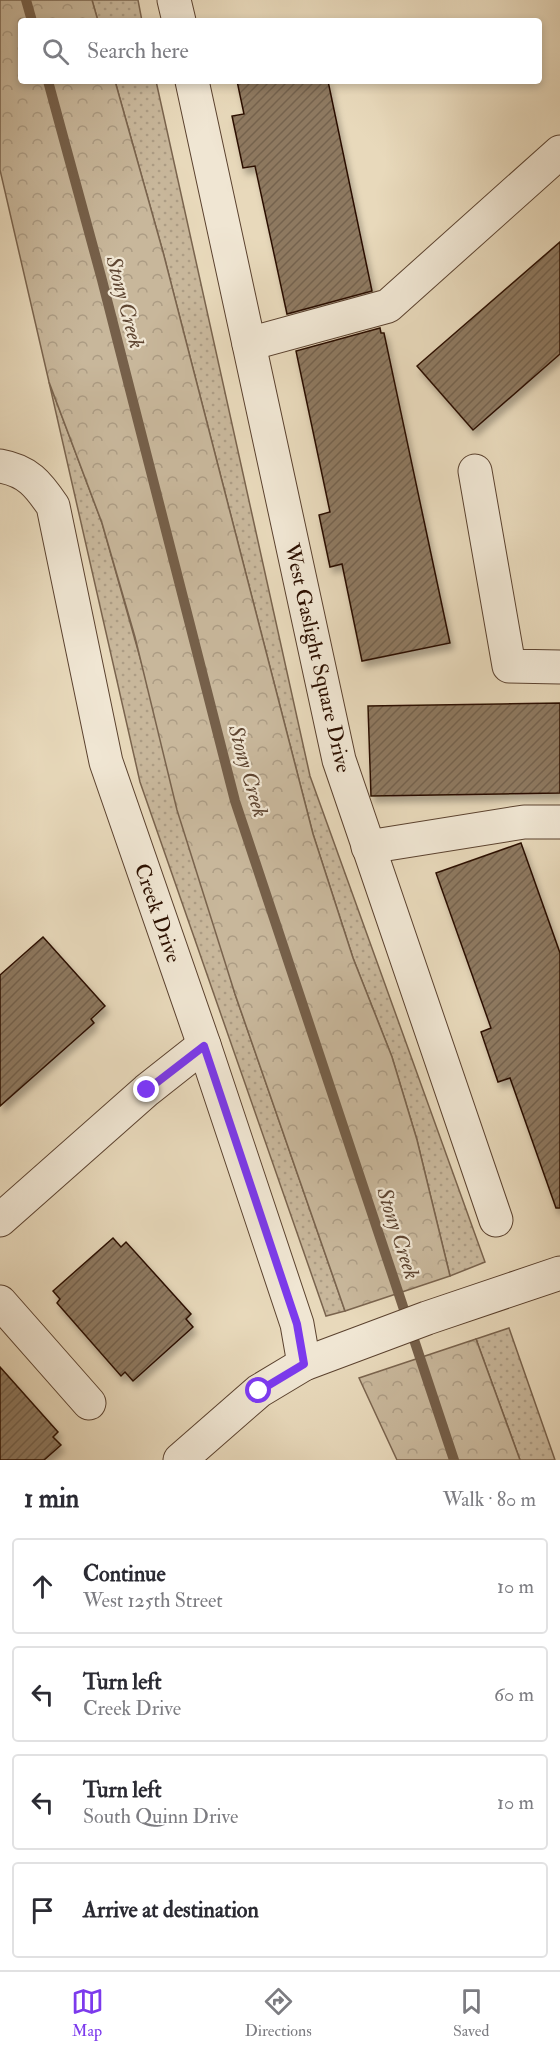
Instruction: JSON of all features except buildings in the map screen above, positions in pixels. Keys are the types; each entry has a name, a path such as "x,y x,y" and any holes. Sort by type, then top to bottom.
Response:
{"street":[{"path":"174,0 178,18"},
{"name":"West Gaslight Square Drive","path":"193,84 339,760 496,1220"},
{"path":"249,344 388,306 560,152"},
{"name":"Creek Drive","path":"8,467 37,483 53,506 106,762 297,1324 304,1364"},
{"path":"475,471 509,666 560,667"},
{"path":"368,847 524,822 560,822"},
{"path":"0,1220 147,1090 204,1046"},
{"path":"180,1460 259,1391 304,1364 427,1318 560,1273"},
{"path":"0,1302 88,1403"}],"green space":[{"path":"0,0 92,0 97,18 18,18 18,84 116,84 163,252 313,834 353,958 392,1057 417,1140 450,1276 345,1311 235,994 177,810 135,637 102,523 49,382 0,170"},
{"path":"92,0 138,0 141,18 97,18"},
{"path":"116,84 157,84 310,776 485,1262 450,1276 417,1140 392,1057 353,958 313,834 163,252"},
{"path":"49,382 102,523 235,994 345,1311 326,1316 140,782"},
{"path":"509,1328 555,1460 520,1460 476,1339"},
{"path":"476,1339 520,1460 397,1460 359,1378"}],"waterway":[{"name":"Stony Creek","path":"26,0 31,18"},
{"name":"Stony Creek","path":"49,84 102,280 235,801 454,1460"}],"route":[{"path":"147,1090 204,1046 297,1324 304,1364 259,1391"}]}
